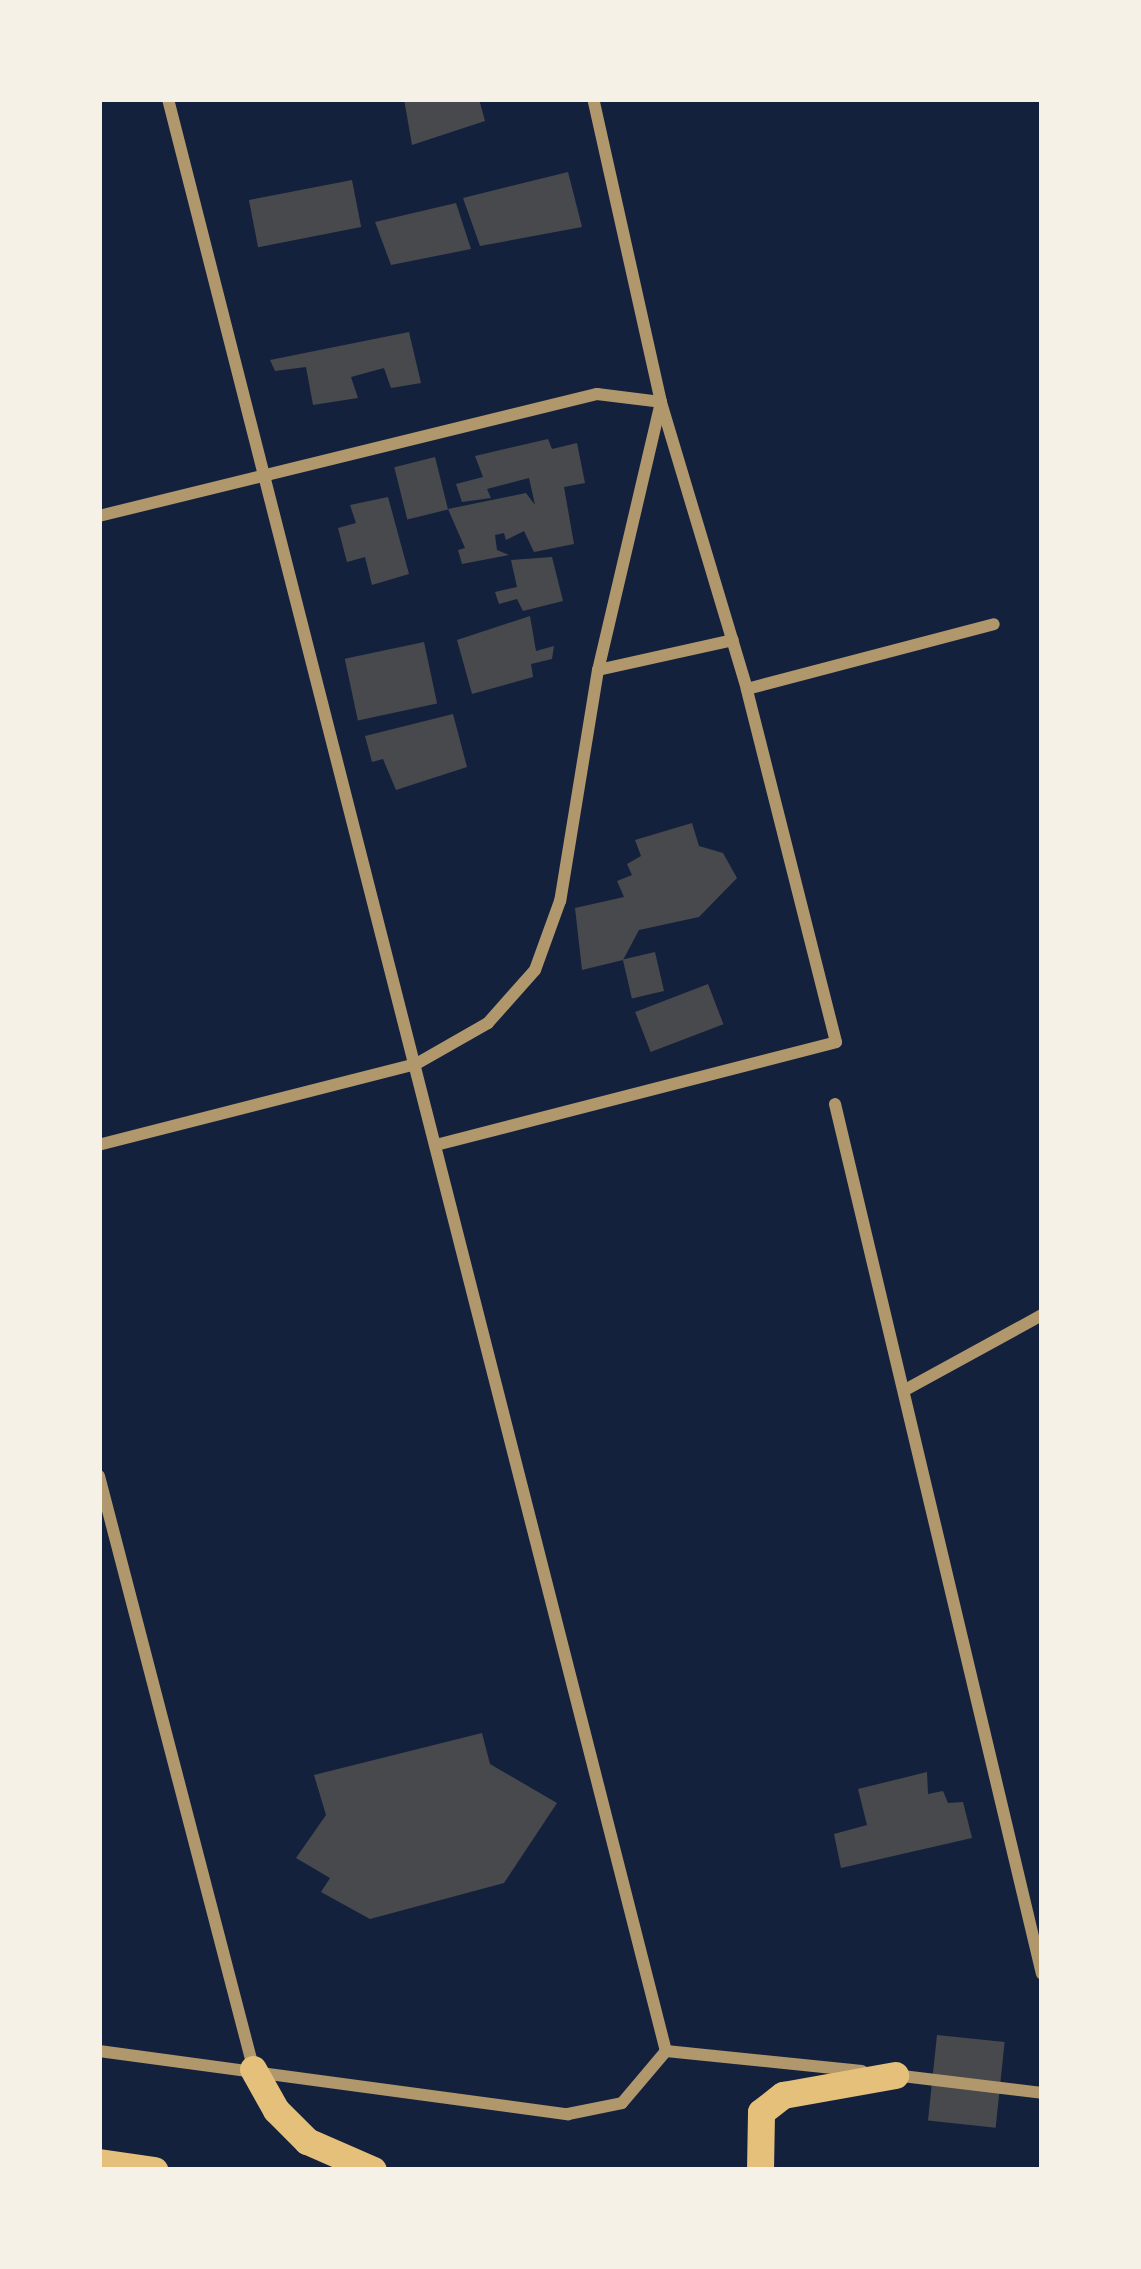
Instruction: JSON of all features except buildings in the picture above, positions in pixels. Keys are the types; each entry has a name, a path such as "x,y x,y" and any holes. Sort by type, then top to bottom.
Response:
{"main road":[{"path":"253,2069 276,2110 307,2141 373,2170"},
{"path":"760,2170 761,2112 783,2096 895,2074"},
{"path":"99,2162 154,2170"}],"street":[{"path":"168,99 666,2051"},
{"path":"436,1145 836,1042 734,640 661,402 593,99"},
{"path":"99,517 597,394 661,402"},
{"path":"99,1145 416,1064 488,1023 535,970 560,901 598,670 661,402"},
{"path":"747,688 994,624"},
{"path":"598,670 734,640"},
{"path":"836,1105 1042,1974"},
{"path":"905,1390 1042,1315"},
{"path":"99,1476 253,2069"},
{"path":"99,2050 568,2114 622,2103 666,2051"},
{"path":"666,2051 1042,2092"}]}
